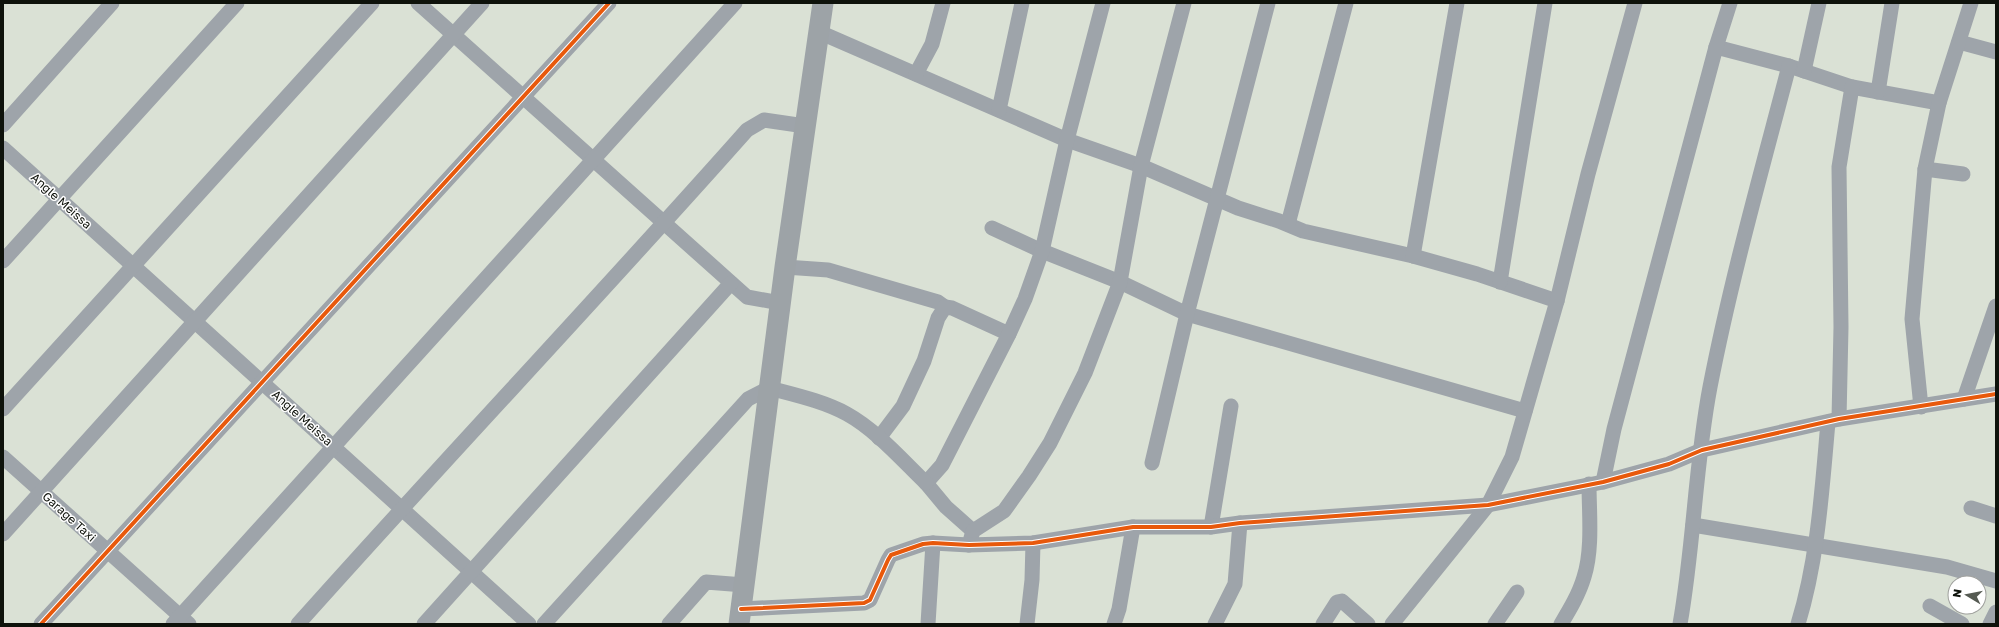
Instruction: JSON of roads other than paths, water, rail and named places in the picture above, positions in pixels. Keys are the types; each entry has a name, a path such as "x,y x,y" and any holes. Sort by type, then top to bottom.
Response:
{"street":[{"path":"3,125 112,3"},
{"path":"3,261 237,3"},
{"path":"3,409 372,3"},
{"path":"418,3 747,297 780,304"},
{"path":"3,534 482,3"},
{"path":"41,624 609,3"},
{"path":"181,622 334,447 735,3"},
{"path":"823,3 784,267 740,616 864,603 870,600 891,555 923,544 971,538 1033,543 1133,527 1211,527 1240,523 1488,505 1596,483 1669,464 1702,450 1834,421 1996,394"},
{"path":"916,74 932,44 943,3"},
{"path":"999,110 1022,3"},
{"path":"926,483 942,465 1010,334 1025,299 1042,251 1067,140 1102,3"},
{"path":"971,538 1004,511 1029,476 1050,442 1086,373 1120,282 1142,166 1184,3"},
{"path":"1152,463 1187,314 1268,3"},
{"path":"1288,224 1346,3"},
{"path":"1413,256 1457,3"},
{"path":"1500,282 1546,3"},
{"path":"1392,624 1488,505 1512,456 1557,301 1588,174 1635,3"},
{"path":"1561,624 1577,595 1585,576 1596,483 1614,429 1716,47 1730,3"},
{"path":"1804,71 1819,3"},
{"path":"1878,92 1892,3"},
{"path":"1921,407 1912,319 1925,169 1939,104 1971,3"},
{"path":"819,32 1067,140 1142,166 1217,200 1288,224 1303,231 1413,256 1557,301"},
{"path":"1959,42 1996,52"},
{"path":"1716,47 1789,66 1852,87 1939,104"},
{"path":"1680,624 1687,586 1710,388 1739,255 1789,66"},
{"path":"1798,624 1807,595 1834,421 1841,327 1839,167 1852,87"},
{"path":"298,624 402,508 664,224 747,130 764,120 805,126"},
{"name":"Angle Meissa","path":"3,148 530,624"},
{"path":"1925,169 1962,174"},
{"path":"992,228 1042,251 1120,282 1187,314 1525,411"},
{"path":"784,267 828,270 938,302 945,307 1010,334"},
{"path":"424,624 731,283"},
{"path":"1964,399 1996,306"},
{"path":"879,438 904,406 924,361 938,318 945,307"},
{"path":"544,624 748,399 769,388 802,396 843,412 879,438 926,483 971,538"},
{"path":"1211,527 1230,406"},
{"name":"Garage Taxi","path":"3,457 107,551 181,622"},
{"path":"1971,508 1996,516"},
{"path":"1215,624 1235,584 1240,523"},
{"path":"1693,525 1815,544 1947,568 1996,580"},
{"path":"1114,624 1119,609 1133,527"},
{"path":"928,624 933,543"},
{"path":"1027,624 1032,580 1033,543"},
{"path":"669,624 706,582 744,585"},
{"path":"1496,624 1517,592"},
{"path":"1323,624 1337,602 1342,601 1368,624"},
{"path":"1930,606 1962,624"},
{"path":"1990,624 1996,612"}]}
